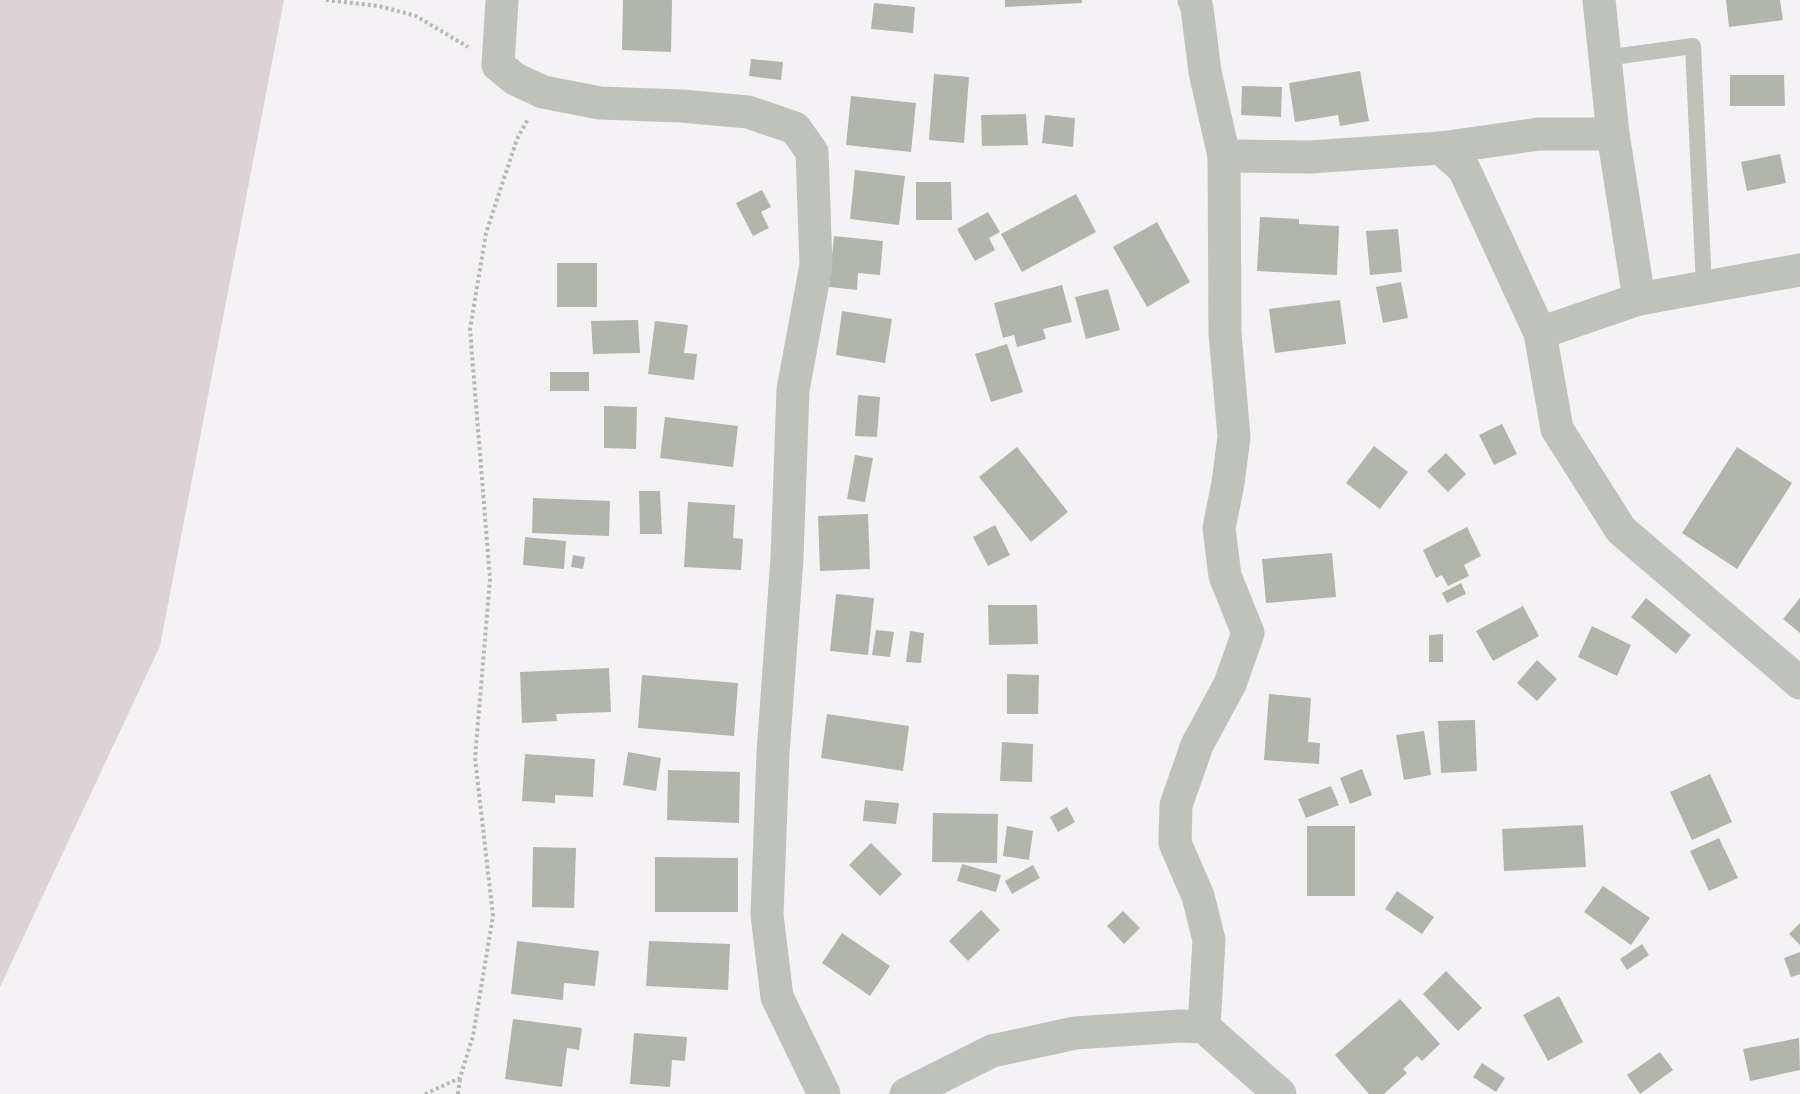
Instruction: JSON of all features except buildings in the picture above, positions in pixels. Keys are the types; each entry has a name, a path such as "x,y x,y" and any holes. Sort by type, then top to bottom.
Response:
{"street":[{"path":"502,0 498,65 515,79 543,92 600,103 681,106 748,112 795,128 812,152 816,265 793,390 787,558 772,753 767,915 777,997 824,1094"},
{"path":"1194,0 1205,72 1224,156 1225,333 1234,437 1219,528 1225,576 1248,633 1230,684 1197,745 1176,805 1175,843 1198,896 1209,940 1204,1028"},
{"path":"1599,0 1612,134 1640,299"},
{"path":"1224,156 1310,157 1442,148 1539,134 1612,134"},
{"path":"1442,148 1464,169 1540,333 1557,429 1621,530 1800,683"},
{"path":"1540,333 1640,299 1800,270"},
{"path":"906,1094 992,1051 1075,1033 1180,1026 1204,1028 1280,1094"}],"lane":[{"path":"1605,58 1693,46 1704,287"}],"path":[{"path":"326,0 379,6 416,16 498,65"},
{"path":"458,1094 460,1078 473,1036 493,916 476,758 490,579 470,329 486,233 517,139 543,92"},
{"path":"425,1094 460,1078"}],"shaded area":[{"path":"0,0 284,0 160,646 0,987"}]}
